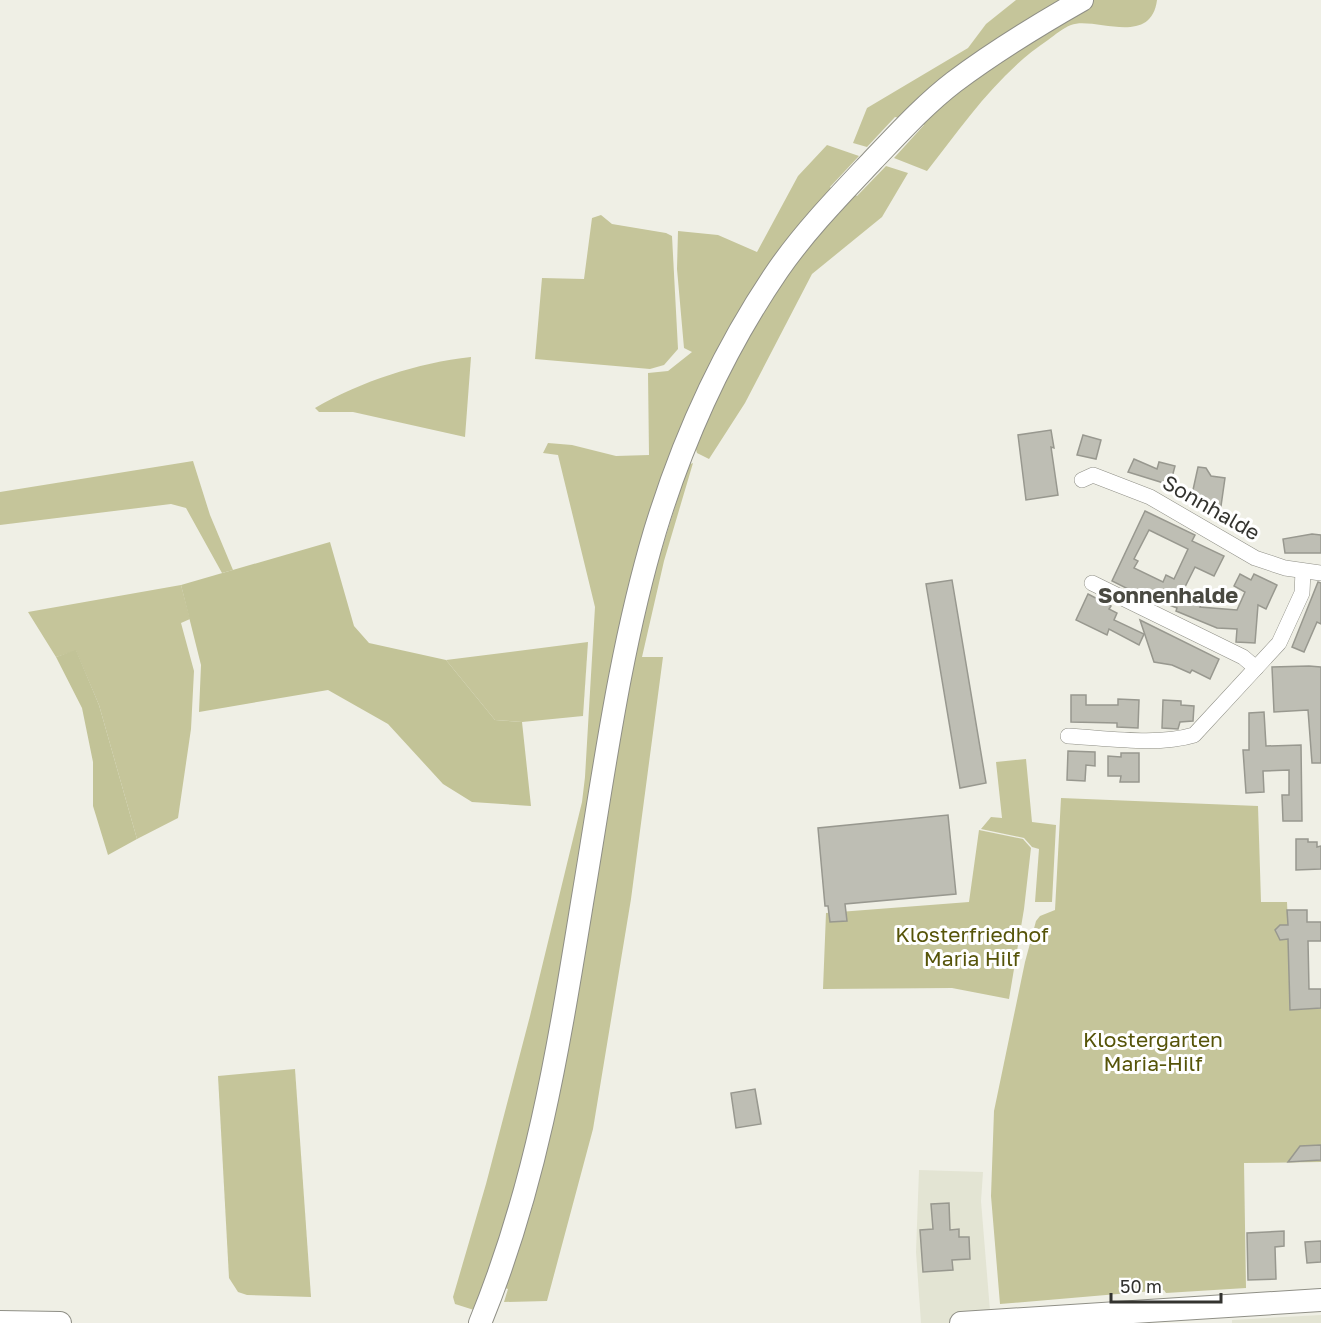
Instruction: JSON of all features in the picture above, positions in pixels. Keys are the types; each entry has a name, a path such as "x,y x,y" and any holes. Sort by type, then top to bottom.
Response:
{"main road":[{"path":"480,1323 523,1207 539,1145 620,682 656,530 704,402 735,339 777,270 838,197 911,120 955,81 1082,0"},
{"path":"961,1323 1150,1317 1321,1300"},
{"path":"0,1322 60,1323"}],"street":[{"name":"Sonnhalde","path":"1082,480 1093,475 1150,497 1255,558 1285,568 1321,573"},
{"path":"1068,736 1159,740 1182,739 1194,735 1279,643 1302,593 1303,571"},
{"path":"1092,583 1243,657 1256,668"}],"shaded area":[{"path":"919,1170 983,1172 981,1201 991,1323 921,1323 916,1252"},
{"path":"1321,1315 1321,1323 1232,1323 1232,1320"}],"green space":[{"path":"1016,0 1059,0 899,118 895,117 867,147 853,143 867,108 968,48 986,24"},
{"path":"1092,0 1157,0 1153,14 1144,23 1133,27 1081,23 1071,25 1030,53 982,101 927,171 894,158 924,125 921,122 954,93"},
{"path":"827,145 859,156 830,187 832,189 684,425 518,1189 474,1310 455,1304 453,1297 486,1184 530,1016 582,802 585,777 595,607 558,455 543,453 548,443 572,445 616,456 649,455 648,373 668,371 692,352 684,348 677,269 678,231 718,235 757,252 798,176"},
{"path":"886,166 908,173 882,217 812,274 745,403 709,459 697,453 695,446 720,388 777,287 853,193 857,196"},
{"path":"601,215 612,224 672,236 678,349 664,365 650,369 535,359 542,278 584,279 592,218"},
{"path":"471,357 465,437 353,412 319,412 315,408 352,389 390,375 430,364"},
{"path":"193,461 210,515 233,570 222,573 186,508 171,504 0,525 0,492"},
{"path":"693,463 664,561 642,657 663,657 631,899 593,1129 547,1301 504,1302 508,1289 505,1288 532,1208 544,1156 627,691 650,587 688,465"},
{"path":"330,542 354,626 369,643 446,660 495,720 522,722 531,806 472,802 443,784 388,724 328,690 199,712 201,665 181,585"},
{"path":"181,585 190,619 181,623 194,671 191,729 178,818 137,839 99,705 76,651 56,657 28,612"},
{"path":"588,642 583,716 522,722 495,720 446,660"},
{"path":"76,650 99,705 137,839 108,855 93,806 93,762 82,708 56,657"},
{"path":"1026,759 1032,822 1056,825 1052,902 1035,902 1039,849 1032,847 1024,838 981,829 991,817 1002,818 996,762"},
{"name":"Klostergarten Maria-Hilf","path":"1061,798 1258,806 1261,902 1287,902 1288,925 1280,925 1276,930 1280,940 1288,939 1291,1010 1321,1008 1321,1162 1244,1163 1246,1288 1166,1293 1164,1290 1000,1304 991,1196 994,1111 1025,962 1036,921 1040,916 1055,910"},
{"name":"Klosterfriedhof Maria Hilf","path":"979,830 1023,839 1031,848 1024,909 1009,999 952,988 823,989 826,913 969,902"},
{"path":"295,1069 311,1297 247,1295 238,1292 229,1278 218,1076"}],"building":[{"path":"1051,430 1054,448 1051,447 1058,495 1026,500 1018,435"},
{"path":"1083,435 1101,440 1096,459 1077,455"},
{"path":"1134,459 1157,469 1159,462 1175,466 1170,485 1128,472"},
{"path":"1198,467 1206,468 1211,476 1225,478 1220,513 1199,508 1200,501 1191,499"},
{"path":"1145,511 1195,535 1192,541 1224,556 1214,576 1195,567 1183,591 1203,601 1200,607 1237,610 1245,592 1234,586 1240,574 1251,580 1254,574 1277,585 1266,609 1258,605 1255,643 1236,642 1237,629 1217,628 1176,611 1177,608 1172,606 1179,604 1152,591 1148,599 1112,581","holes":["1149,530 1188,549 1174,579 1166,575 1163,582 1134,568 1138,561 1134,559"]},
{"path":"1312,534 1321,535 1321,553 1285,553 1283,539"},
{"path":"952,580 986,783 960,788 926,584"},
{"path":"1318,582 1321,583 1321,624 1317,622 1304,652 1292,647"},
{"path":"1088,594 1111,606 1109,609 1117,613 1114,620 1144,634 1139,645 1109,629 1107,635 1076,620"},
{"path":"1140,620 1219,659 1210,679 1192,670 1190,673 1172,665 1154,662"},
{"path":"1272,667 1321,667 1321,763 1312,763 1308,710 1274,712"},
{"path":"1071,695 1086,695 1086,705 1118,705 1118,699 1139,700 1138,728 1117,727 1117,723 1071,722"},
{"path":"1163,700 1181,701 1181,705 1194,706 1193,721 1180,722 1178,729 1162,728"},
{"path":"1264,712 1266,746 1301,745 1302,821 1283,821 1282,795 1289,795 1289,770 1263,771 1264,792 1246,793 1243,750 1249,750 1249,713"},
{"path":"1068,751 1095,752 1095,766 1086,765 1085,781 1067,780"},
{"path":"1121,753 1139,753 1139,782 1120,782 1121,776 1108,776 1108,756 1121,757"},
{"path":"948,815 956,894 845,904 847,921 830,922 828,906 825,906 818,828"},
{"path":"1296,839 1308,839 1308,842 1317,842 1317,847 1321,846 1321,869 1296,870"},
{"path":"1287,910 1307,910 1307,922 1321,922 1321,941 1308,941 1309,989 1321,989 1321,1008 1290,1010 1288,939 1280,940 1275,930 1280,925 1288,925"},
{"path":"755,1089 761,1124 736,1128 731,1093"},
{"path":"1321,1145 1321,1160 1288,1162 1300,1146"},
{"path":"949,1203 950,1230 959,1229 959,1237 969,1237 970,1259 952,1260 953,1270 923,1272 920,1230 933,1229 931,1204"},
{"path":"1284,1231 1284,1246 1275,1247 1276,1279 1248,1280 1247,1233"},
{"path":"1321,1241 1321,1262 1307,1263 1305,1242"}],"district":[{"name":"Sonnenhalde","path":"1168,595"}]}
